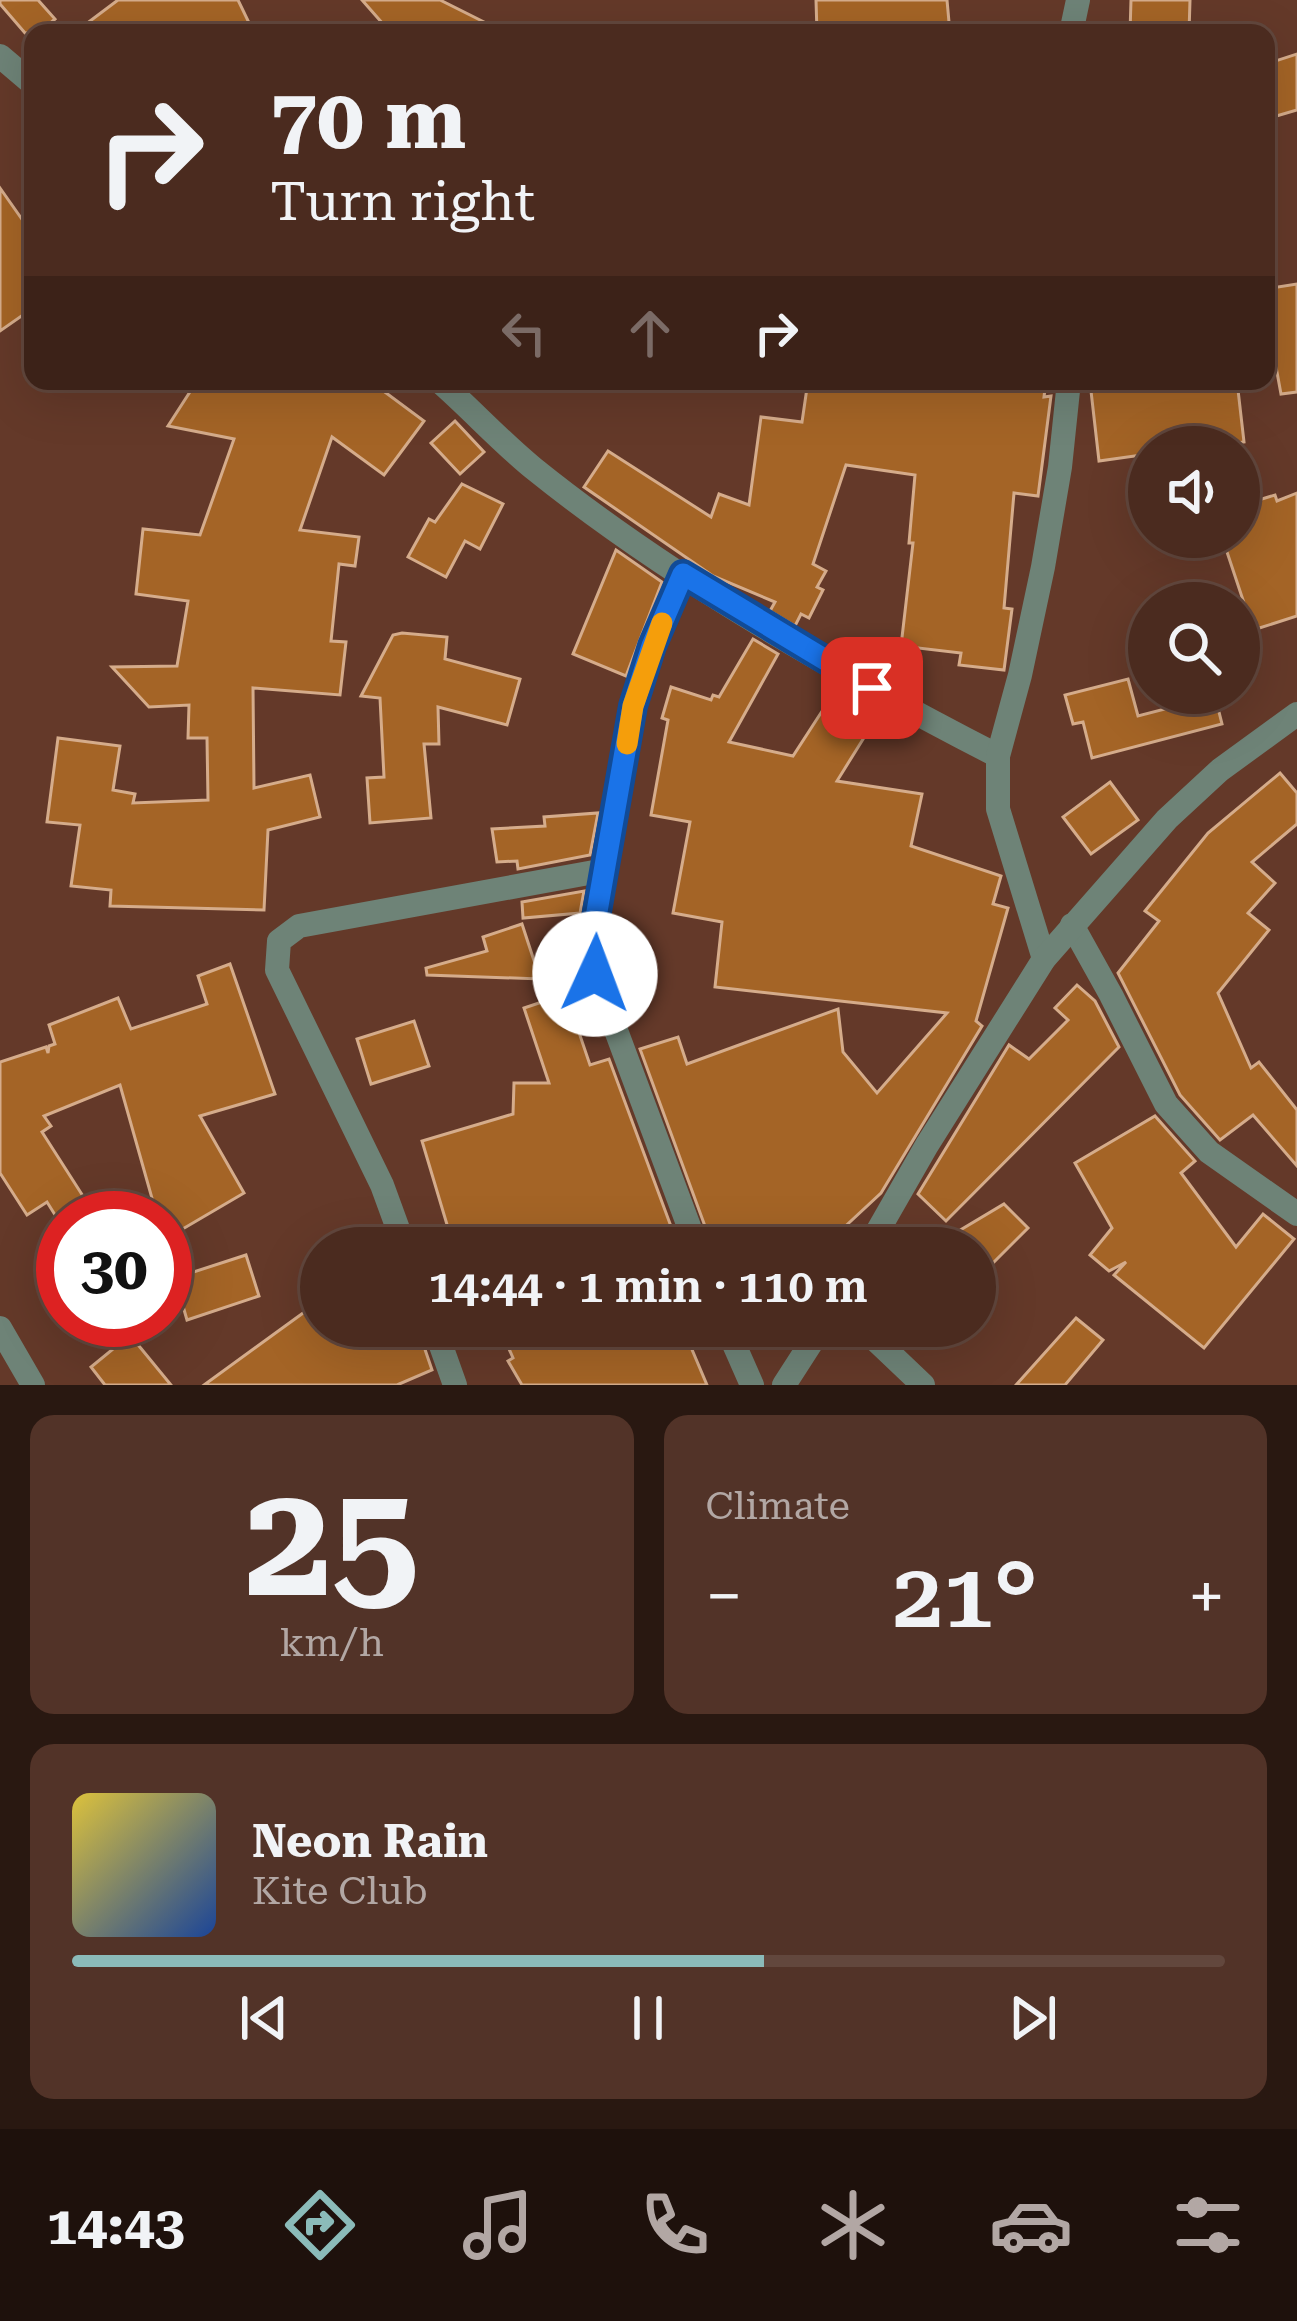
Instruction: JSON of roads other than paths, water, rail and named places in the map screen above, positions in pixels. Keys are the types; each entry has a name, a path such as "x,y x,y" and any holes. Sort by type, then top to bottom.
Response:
{"street":[{"path":"0,56 24,76"},
{"path":"450,390 531,466 618,531 905,708 998,756"},
{"path":"1044,959 998,809 998,756 1043,567 1069,390"},
{"path":"683,574 633,706 592,940 595,974 689,1227"},
{"path":"880,1227 1044,959 1167,819 1220,770 1297,714"},
{"path":"397,1227 373,1166 278,970 279,941 299,926 605,870"},
{"path":"1072,925 1166,1104 1209,1152 1297,1214"},
{"path":"0,1328 33,1385"},
{"path":"441,1347 455,1385"},
{"path":"735,1347 752,1385"},
{"path":"784,1385 808,1347"},
{"path":"883,1347 923,1385"}]}
